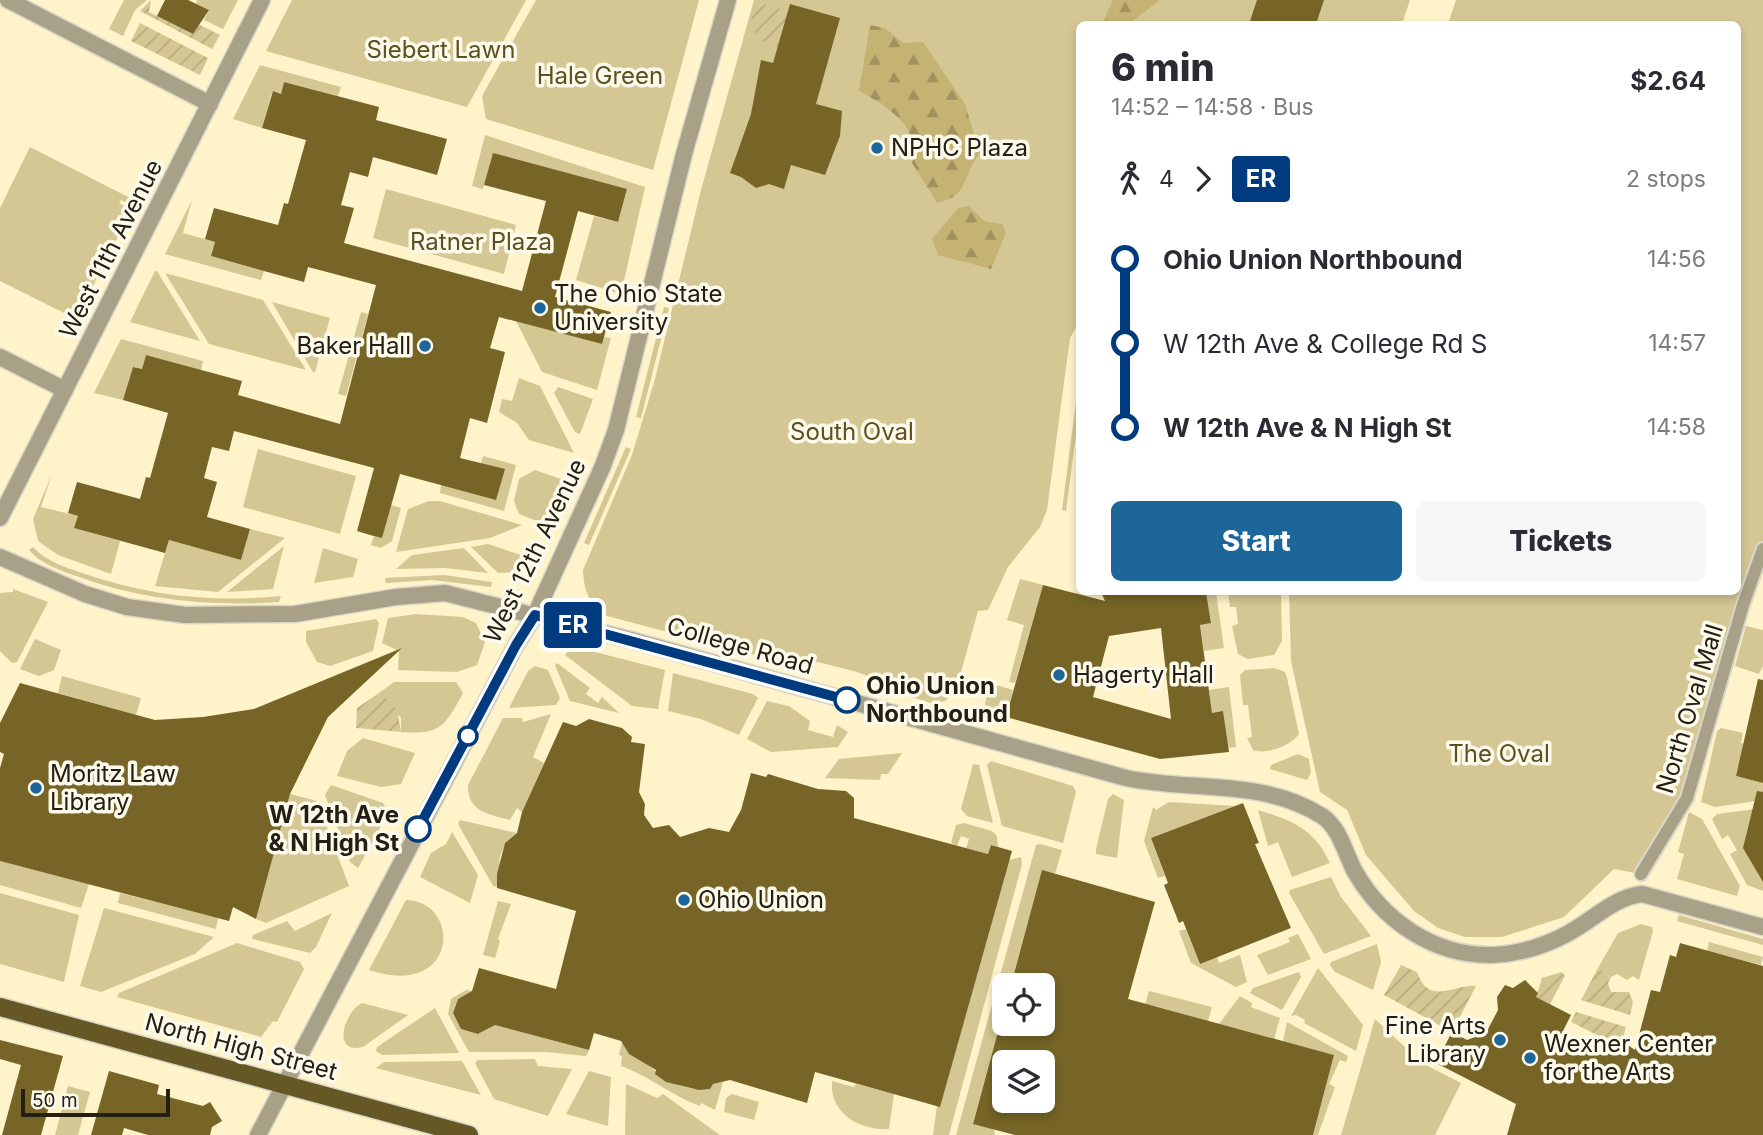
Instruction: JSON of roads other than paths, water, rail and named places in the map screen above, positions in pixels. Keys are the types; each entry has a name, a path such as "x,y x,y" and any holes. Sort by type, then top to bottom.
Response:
{"main road":[{"name":"North High Street","path":"0,1007 469,1135"}],"street":[{"path":"8,0 210,104"},
{"name":"West 11th Avenue","path":"0,518 262,0"},
{"name":"West 12th Avenue","path":"258,1135 516,645 535,615 616,430 684,154 728,0"},
{"path":"0,357 65,390"},
{"name":"North Oval Mall","path":"1641,874 1687,798 1743,605 1763,549"},
{"name":"College Road","path":"0,557 86,594 127,607 185,615 295,614 396,597 445,593 535,615 1126,778 1262,792 1301,806 1330,823 1356,873 1394,919 1423,939 1447,950 1493,955 1521,951 1547,943 1623,899 1642,894 1763,927"}],"place":[{"name":"NPHC Plaza","path":"877,148"},
{"name":"The Ohio State University","path":"540,308"},
{"name":"Baker Hall","path":"425,346"},
{"name":"Hagerty Hall","path":"1059,675"},
{"name":"Ohio Union Northbound","path":"847,700"},
{"name":"Moritz Law Library","path":"36,788"},
{"name":"W 12th Ave & N High St","path":"418,829"},
{"name":"Ohio Union","path":"684,900"},
{"name":"Fine Arts Library","path":"1500,1040"},
{"name":"Wexner Center for the Arts","path":"1530,1058"}],"park label":[{"name":"Siebert Lawn","path":"441,50"},
{"name":"Hale Green","path":"600,76"},
{"name":"Ratner Plaza","path":"481,242"},
{"name":"South Oval","path":"852,432"},
{"name":"The Oval","path":"1499,754"}]}
